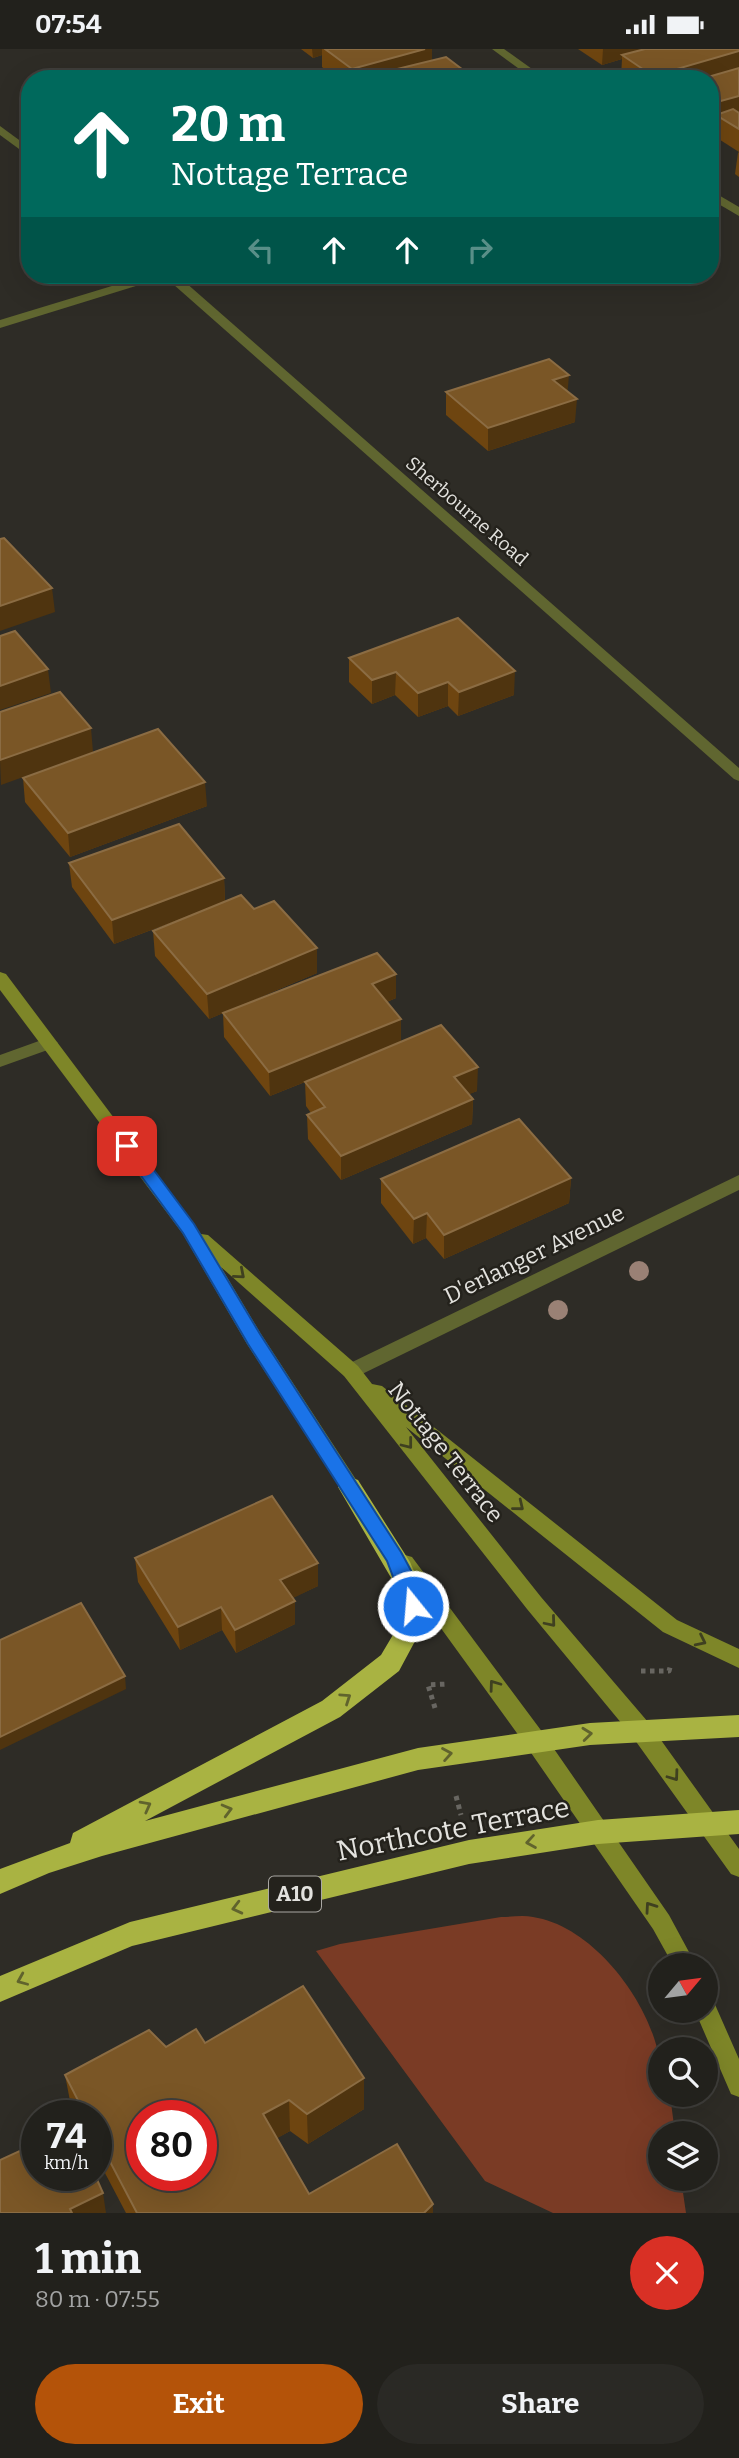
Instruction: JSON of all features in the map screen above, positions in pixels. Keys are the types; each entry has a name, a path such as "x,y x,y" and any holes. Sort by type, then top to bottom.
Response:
{"highway":[{"path":"0,1882 44,1863 331,1709 390,1663 409,1630 413,1606 409,1588 395,1557 350,1487"},
{"path":"44,1863 179,1822 418,1759 534,1740 640,1729 739,1726"},
{"name":"A10","path":"598,1832 707,1822 739,1822"},
{"name":"Northcote Terrace","path":"0,1989 130,1934 469,1852 598,1832"}],"main road":[{"name":"Nottage Terrace","path":"0,978 189,1229 254,1339 350,1487 534,1740 661,1922 678,1953"},
{"name":"Nottage Terrace","path":"189,1229 351,1371 528,1594 640,1729 739,1867"},
{"path":"351,1371 670,1626 739,1659"},
{"path":"712,2023 739,2086"}],"street":[{"path":"497,49 528,70"},
{"path":"0,129 21,146"},
{"path":"719,199 739,212"},
{"path":"0,324 131,284"},
{"name":"Sherbourne Road","path":"180,284 739,776"},
{"path":"0,1061 50,1043"},
{"name":"D'erlanger Avenue","path":"351,1371 739,1182"}],"path":[{"path":"641,1671 669,1671 673,1657"},
{"path":"435,1707 428,1685 447,1683"},
{"path":"456,1795 463,1824"}],"shaded area":[{"path":"521,1916 555,1923 597,1950 631,1990 653,2035 648,2037 648,2107 672,2107 673,2121 648,2121 648,2191 683,2191 686,2213 553,2213 485,2181 316,1951 340,1944"}],"building":[{"path":"325,49 425,49 352,69"},
{"path":"645,49 739,49 674,70 644,70 622,55"},
{"path":"446,57 463,70 393,70"},
{"path":"739,68 739,96 719,102 719,74"},
{"path":"733,109 739,113 739,129 719,117 719,114"},
{"path":"549,359 569,375 553,380 577,399 488,428 446,392"},
{"path":"4,538 52,588 0,606 0,539"},
{"path":"458,618 515,671 459,692 448,682 418,693 396,672 372,680 349,658"},
{"path":"15,631 48,669 0,686 0,636"},
{"path":"60,692 91,728 0,760 0,712"},
{"path":"158,729 205,782 68,833 23,778"},
{"path":"179,824 224,878 112,920 69,863"},
{"path":"241,895 254,909 274,901 317,948 207,994 153,931"},
{"path":"377,953 396,974 372,984 401,1019 269,1072 223,1013"},
{"path":"441,1025 478,1067 454,1077 473,1099 341,1156 307,1115 325,1107 305,1082"},
{"path":"519,1119 571,1178 444,1235 427,1213 414,1219 381,1179"},
{"path":"272,1496 318,1563 280,1580 295,1601 235,1630 221,1607 178,1627 135,1558"},
{"path":"81,1603 125,1676 0,1737 0,1640"},
{"path":"303,1986 364,2078 307,2114 289,2100 263,2114 309,2194 397,2144 433,2204 424,2213 137,2213 112,2165 112,2100 78,2100 65,2075 149,2030 166,2047 196,2029 205,2043"},
{"path":"21,2150 21,2191 103,2193 70,2209 72,2213 0,2213 0,2160"}],"route":[{"path":"127,1146 189,1229 254,1339 395,1557 409,1588 413,1606"}]}
